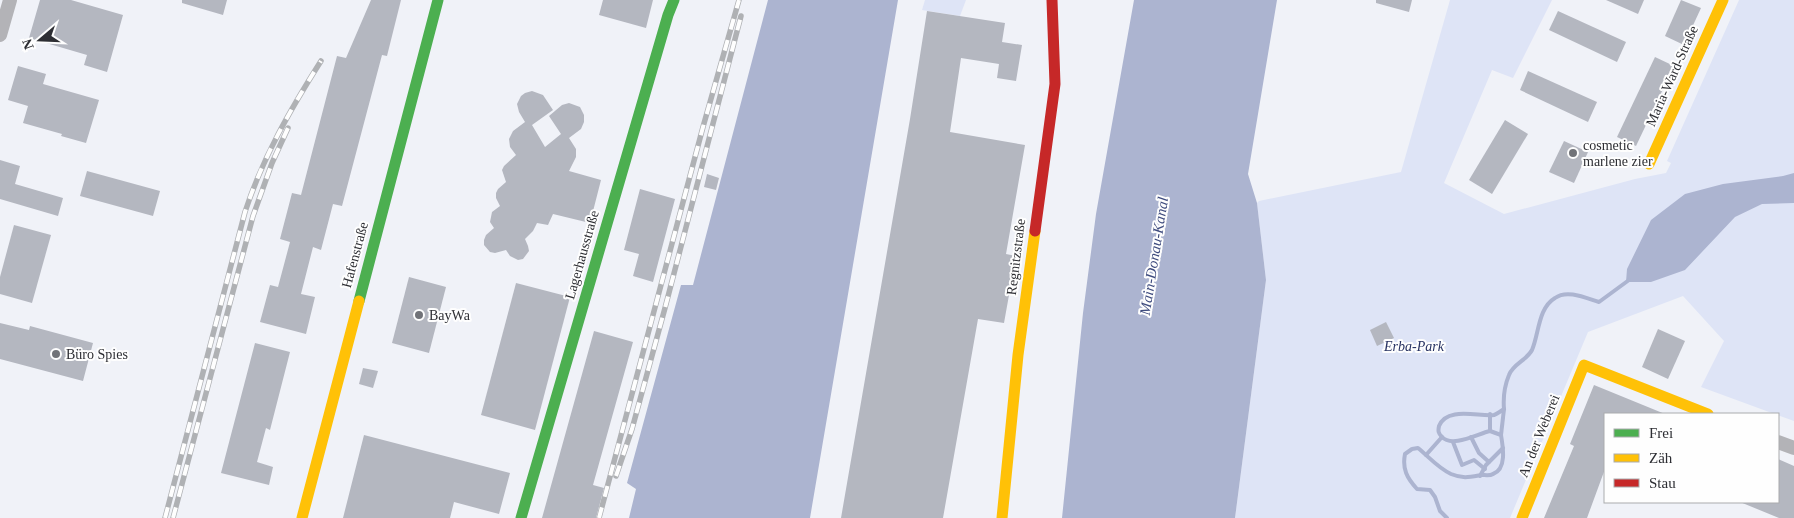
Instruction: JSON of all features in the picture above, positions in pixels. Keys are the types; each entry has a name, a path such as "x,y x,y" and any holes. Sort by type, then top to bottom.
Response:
{"street":[{"path":"0,35 10,0"},
{"name":"Hafenstraße","path":"302,518 438,0"},
{"name":"Lagerhausstraße","path":"521,518 674,0"},
{"name":"Regnitzstraße","path":"1002,518 1018,355 1055,84 1052,0"},
{"name":"Maria-Ward-Straße","path":"1649,164 1723,0"},
{"name":"An der Weberei","path":"1522,518 1584,365 1705,413"},
{"path":"1779,442 1794,448"}],"green space":[{"path":"925,0 966,0 960,16 922,10"},
{"name":"Erba-Park","path":"1450,0 1552,0 1513,78 1492,70 1444,183 1504,214 1635,179 1666,173 1671,163 1667,161 1739,0 1794,0 1794,421 1779,416 1779,413 1772,413 1701,387 1724,341 1683,296 1588,332 1510,518 1235,518 1266,280 1257,203 1259,201 1401,172"}],"water":[{"path":"768,0 898,0 810,518 629,518 636,489 627,483 681,285 693,285"},
{"name":"Main-Donau-Kanal","path":"1134,0 1277,0 1248,174 1257,203 1266,280 1235,518 1062,518 1083,313 1096,214"},
{"path":"1794,173 1794,203 1762,204 1735,217 1685,270 1651,282 1626,282 1627,269 1651,220 1685,194 1723,184"}],"building":[{"path":"40,0 71,0 123,15 107,72 84,65 87,55 29,38"},
{"path":"182,0 227,0 223,15 182,3"},
{"path":"371,0 401,0 387,56 382,55 342,206 333,204 321,250 313,247 301,294 315,297 306,334 260,322 270,285 278,287 290,242 280,239 292,193 301,195 337,56 346,58"},
{"path":"603,0 653,0 646,28 599,15"},
{"path":"1376,0 1412,0 1409,12 1376,3"},
{"path":"1606,0 1644,0 1638,14"},
{"path":"1681,0 1701,8 1684,45 1665,36"},
{"path":"927,11 1005,23 1002,42 1022,45 1016,81 997,78 999,64 961,58 950,132 1025,145 1006,254 1016,256 1004,323 978,319 943,518 841,518 910,119"},
{"path":"1558,11 1626,42 1617,62 1549,30"},
{"path":"1655,57 1674,66 1636,146 1617,137"},
{"path":"18,66 46,74 43,84 99,100 86,143 23,123 28,106 8,100"},
{"path":"1528,71 1597,102 1588,122 1520,90"},
{"path":"532,91 543,95 553,110 532,125 545,147 561,134 549,116 562,105 569,103 580,107 584,115 584,122 581,129 569,138 576,149 576,157 569,171 601,180 590,223 553,214 548,225 537,223 533,231 525,239 529,251 523,259 518,260 510,256 506,250 495,253 490,252 484,245 484,240 486,235 494,228 490,222 492,212 500,206 496,193 506,182 502,170 516,155 510,147 509,139 513,131 525,122 517,104 521,96"},
{"path":"1505,120 1528,134 1492,194 1469,180"},
{"path":"1564,141 1588,152 1574,183 1549,172"},
{"path":"0,160 20,166 15,184 63,198 58,216 0,199"},
{"path":"87,171 160,191 153,216 80,196"},
{"path":"707,174 719,178 716,190 704,187"},
{"path":"640,189 675,199 653,282 633,276 639,254 624,250"},
{"path":"14,225 51,235 32,303 0,294 0,277"},
{"name":"BayWa","path":"409,277 446,287 429,353 392,343"},
{"path":"516,283 570,297 535,430 481,415"},
{"path":"1386,322 1394,338 1377,346 1370,330"},
{"name":"Büro Spies","path":"0,323 29,330 30,326 93,343 83,381 0,359"},
{"path":"1658,329 1685,341 1668,379 1642,367"},
{"path":"594,331 633,342 593,485 604,488 596,518 542,518"},
{"path":"255,343 290,352 270,430 266,428 257,462 273,467 269,485 221,473"},
{"path":"363,368 378,371 373,388 359,384"},
{"path":"1594,385 1663,413 1604,413 1604,472 1587,518 1544,518 1574,446 1570,444"},
{"path":"364,435 510,473 499,514 454,502 450,518 343,518"},
{"path":"1779,459 1794,466 1794,518 1779,518 1742,503 1779,503"}],"waterway":[{"path":"1447,518 1440,511 1435,497 1430,490 1417,489 1410,481 1405,469 1405,454 1412,449 1418,448 1442,469 1459,477 1490,475 1497,471 1503,457 1501,435 1490,431 1458,441 1446,440 1439,432 1439,426 1443,420 1456,414 1494,415 1504,409 1504,392 1509,375 1532,350 1542,315 1549,302 1565,294 1599,302 1629,280"},
{"path":"1501,435 1504,409"},
{"path":"1490,414 1490,431"},
{"path":"1426,455 1442,437"},
{"path":"1471,437 1479,453 1489,462"},
{"path":"1453,442 1462,465 1474,460 1485,469"},
{"path":"1480,476 1486,465 1503,448"}],"railway":[{"path":"599,518 703,127 739,0"},
{"path":"616,476 632,429 665,308 741,16"},
{"path":"165,518 245,212 260,172 278,134 321,61"},
{"path":"173,518 253,216 272,163 288,128"}],"traffic: fast":[{"path":"359,301 438,0"},
{"path":"521,518 668,15 674,0"}],"traffic: slow":[{"path":"1649,164 1723,0"},
{"path":"1002,518 1018,355 1035,231"},
{"path":"302,518 359,301"},
{"path":"1522,518 1584,365 1705,413"}],"traffic: jam":[{"path":"1035,231 1055,84 1052,0"}],"place":[{"name":"cosmetic marlene zier","path":"1573,153"},
{"name":"BayWa","path":"419,315"},
{"name":"Büro Spies","path":"56,354"}]}
